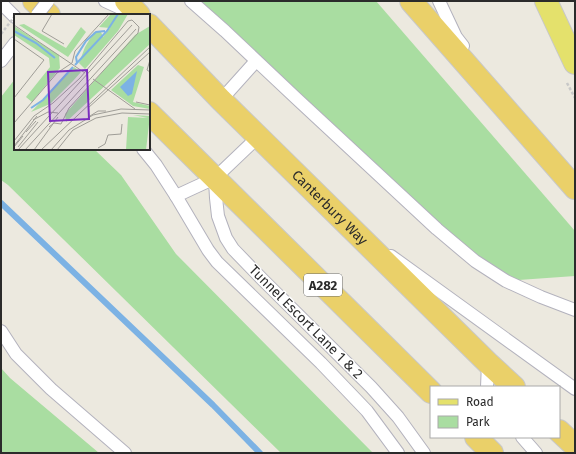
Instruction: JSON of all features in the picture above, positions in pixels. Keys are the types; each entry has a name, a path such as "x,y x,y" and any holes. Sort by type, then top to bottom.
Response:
{"highway":[{"path":"34,1 47,14"},
{"path":"126,1 138,14"},
{"path":"411,1 575,188"},
{"name":"Canterbury Way","path":"150,26 221,100 513,386"},
{"name":"A282","path":"150,114 430,391"},
{"path":"560,431 575,446"}],"main road":[{"path":"546,1 575,63"}],"lane":[{"path":"38,14 48,1"},
{"path":"105,1 132,14"},
{"path":"191,1 437,229 475,261 506,281 575,310"},
{"path":"439,1 456,37 517,113 575,179"},
{"path":"1,3 14,15"},
{"path":"1,61 14,44"},
{"path":"221,100 256,61"},
{"path":"176,196 215,178 259,136"},
{"path":"143,150 156,165 208,250 217,262 321,363 367,411 398,453"},
{"name":"Tunnel Escort Lane 1 & 2","path":"215,178 218,216 226,238 233,249 371,388 398,417 424,453"},
{"path":"346,223 575,389"},
{"path":"1,331 16,354 46,384 125,453"},
{"path":"487,386 488,363"},
{"path":"523,438 536,453"}],"path":[{"path":"1,34 14,17"}],"green space":[{"path":"190,1 376,1 575,231 575,276 506,281 475,261"},
{"path":"14,80 14,150 95,150 121,175 176,254 373,453 281,453 8,185 1,180 1,97"},
{"path":"1,368 10,378 99,453 1,453"}],"waterway":[{"path":"1,203 213,405 260,453"}]}
